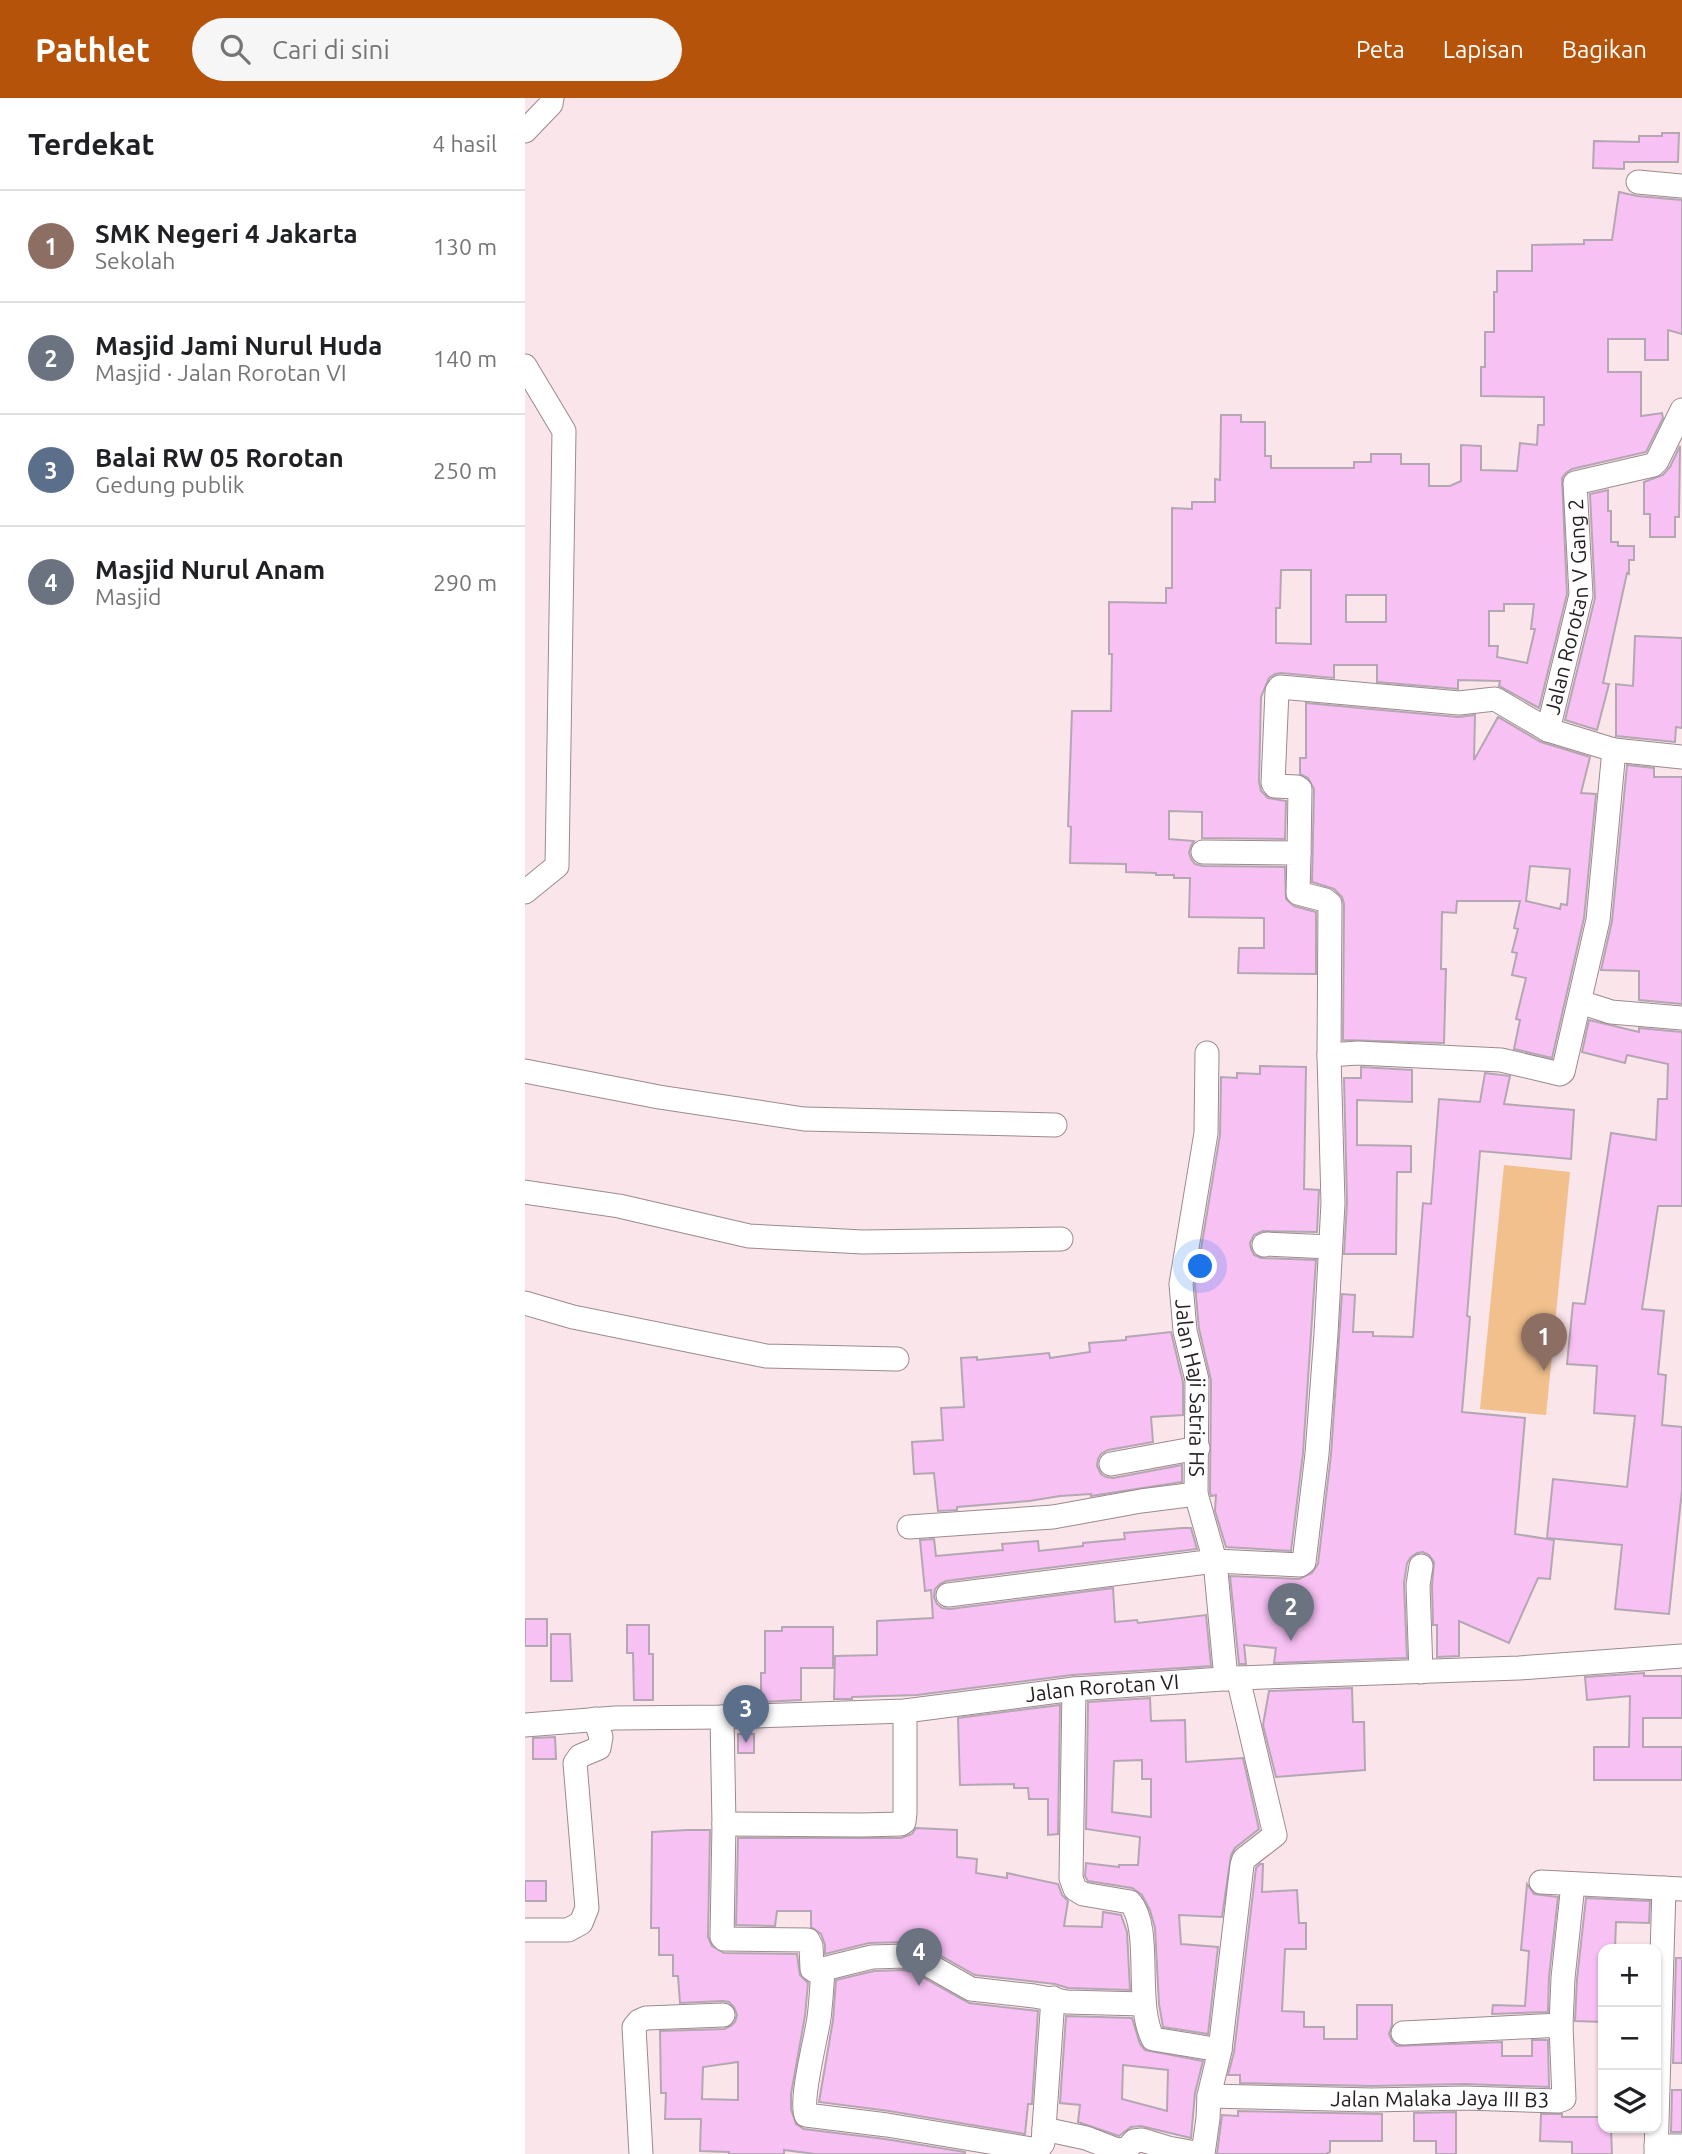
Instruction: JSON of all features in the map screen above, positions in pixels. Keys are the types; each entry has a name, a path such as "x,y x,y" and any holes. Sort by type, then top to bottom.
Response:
{"street":[{"path":"525,131 551,104 552,98"},
{"path":"1638,182 1682,186"},
{"path":"525,366 534,401 564,431 557,866 525,892"},
{"path":"1667,457 1682,410"},
{"name":"Jalan Rorotan V Gang 2","path":"1548,730 1581,595 1575,483 1653,465 1667,457"},
{"path":"948,1595 1215,1561 1300,1565 1304,1562 1317,1454 1333,1202 1329,1055 1330,904 1298,892 1300,789 1275,786 1273,783 1279,688 1306,688 1459,703 1495,699 1548,730 1614,750 1682,757"},
{"path":"1329,1055 1358,1053 1501,1060 1560,1074 1563,1072 1598,920 1614,750"},
{"path":"1203,852 1299,853"},
{"path":"1580,1002 1611,1012 1682,1018"},
{"name":"Jalan Haji Satria HS","path":"1207,1053 1206,1133 1181,1284 1185,1331 1197,1380 1196,1494 1215,1561 1232,1679 1275,1835 1244,1859 1242,1865 1220,2050"},
{"path":"525,1071 659,1097 804,1119 1055,1125"},
{"path":"525,1192 619,1206 750,1236 863,1242 1061,1239"},
{"path":"1264,1245 1331,1247"},
{"path":"525,1303 573,1317 766,1356 897,1359"},
{"path":"1111,1464 1198,1448"},
{"path":"909,1527 1053,1517 1196,1494"},
{"path":"1421,1566 1418,1596 1421,1672"},
{"name":"Jalan Rorotan VI","path":"525,1725 595,1720 905,1711 1074,1689 1232,1679 1519,1668 1682,1656"},
{"path":"1044,2129 1077,2136 1117,2150 1126,2149 1136,2140 1142,2140 1202,2154 1209,2096 1220,2050 1153,2039 1143,2004 1142,1954 1136,1908 1130,1902 1083,1894 1075,1889 1071,1878 1074,1689"},
{"path":"724,1824 901,1824 905,1813 905,1711"},
{"path":"722,1717 722,1937 730,1941 808,1940 811,1946 811,1969 814,1971 872,1957 905,1956 918,1959 971,1989 1067,2002 1143,2004"},
{"path":"525,1930 568,1930 581,1923 587,1908 575,1763 580,1756 599,1748 601,1737 595,1720"},
{"path":"1541,1882 1673,1888 1656,2150 1682,2146"},
{"path":"1403,2033 1561,2025 1573,1884"},
{"path":"823,1969 819,2020 804,2112 807,2115 1032,2149 1039,2148 1043,2143 1053,1998"},
{"path":"641,2154 634,2027 646,2018 723,2015"},
{"name":"Jalan Malaka Jaya III B3","path":"1209,2096 1558,2101 1565,2096 1561,2025"}],"shaded area":[{"path":"1504,1165 1570,1172 1546,1415 1480,1409"}],"building":[{"path":"1662,133 1679,133 1678,162 1624,162 1624,169 1593,168 1594,141 1639,142 1639,136 1662,136"},
{"path":"1619,192 1682,200 1682,334 1668,330 1668,360 1645,360 1645,339 1608,339 1608,372 1641,372 1641,416 1662,413 1663,418 1646,452 1572,469 1562,478 1567,594 1539,708 1499,686 1500,681 1458,680 1458,689 1377,682 1377,665 1334,665 1334,678 1275,674 1269,678 1261,697 1259,782 1261,791 1268,798 1286,801 1285,839 1202,838 1202,812 1169,811 1169,839 1194,841 1189,853 1195,864 1285,867 1286,899 1294,906 1316,912 1316,974 1238,973 1239,948 1264,948 1264,918 1189,917 1190,878 1126,872 1126,864 1070,863 1071,827 1068,826 1072,711 1111,711 1109,602 1166,603 1166,588 1172,588 1172,508 1192,509 1192,502 1215,502 1215,479 1220,480 1221,415 1241,415 1241,422 1265,422 1265,456 1271,456 1271,468 1354,468 1354,462 1371,462 1371,454 1401,454 1401,464 1429,464 1429,486 1450,486 1461,481 1461,445 1481,446 1481,470 1517,471 1520,443 1537,445 1538,425 1544,425 1544,397 1481,396 1481,367 1485,367 1485,332 1494,332 1497,271 1532,271 1532,245 1584,244 1584,240 1612,240","holes":["1281,570 1311,570 1311,644 1276,643 1276,608 1280,608","1346,595 1386,595 1386,622 1346,622","1504,604 1534,604 1531,629 1535,629 1527,663 1497,657 1498,646 1489,646 1489,611 1504,611"]},
{"path":"1680,446 1679,517 1675,517 1675,537 1650,537 1650,514 1644,514 1644,482 1663,475"},
{"path":"1608,490 1611,542 1618,542 1618,546 1634,546 1634,560 1629,560 1629,574 1627,573 1603,683 1609,684 1597,730 1565,720 1595,598 1590,494"},
{"path":"1635,636 1682,638 1682,728 1676,727 1675,742 1616,736 1616,684 1633,686"},
{"path":"1306,703 1458,717 1475,715 1474,760 1498,717 1541,742 1590,757 1581,793 1596,794 1584,918 1552,1058 1514,1049 1520,1020 1516,1019 1526,978 1512,975 1517,953 1512,952 1518,929 1514,928 1520,901 1457,901 1456,913 1442,912 1441,969 1446,969 1444,1043 1343,1040 1344,904 1342,897 1334,889 1312,882 1314,789 1308,778 1300,774 1300,758 1306,758","holes":["1530,866 1570,869 1567,905 1561,904 1560,909 1526,901"]},
{"path":"1627,765 1654,768 1654,777 1682,777 1682,1004 1639,1000 1639,971 1601,970 1612,921"},
{"path":"1589,1020 1639,1032 1639,1028 1682,1032 1682,1206 1658,1206 1642,1309 1664,1311 1658,1374 1666,1375 1662,1425 1682,1427 1682,1490 1669,1614 1615,1609 1622,1545 1547,1538 1553,1479 1627,1487 1635,1416 1594,1413 1597,1366 1567,1364 1573,1303 1585,1304 1611,1133 1656,1140 1658,1099 1667,1099 1668,1064 1627,1055 1625,1063 1582,1052"},
{"path":"1260,1066 1306,1067 1304,1189 1319,1190 1317,1232 1263,1231 1254,1235 1250,1243 1254,1255 1261,1258 1316,1260 1303,1453 1291,1551 1226,1547 1215,1511 1216,1495 1211,1496 1210,1492 1211,1380 1199,1329 1195,1285 1220,1135 1221,1077 1237,1078 1237,1073 1260,1074"},
{"path":"1361,1067 1412,1070 1412,1102 1357,1100 1357,1145 1411,1146 1411,1172 1397,1172 1396,1254 1344,1254 1347,1203 1344,1078 1361,1078"},
{"path":"1485,1073 1510,1076 1504,1104 1574,1110 1571,1159 1480,1151 1462,1412 1525,1418 1515,1534 1554,1540 1550,1579 1538,1578 1509,1643 1459,1621 1459,1656 1437,1657 1437,1625 1433,1625 1434,1562 1429,1555 1417,1553 1407,1563 1404,1583 1407,1658 1274,1663 1276,1648 1244,1645 1246,1664 1239,1664 1230,1576 1299,1579 1312,1573 1318,1564 1331,1455 1342,1294 1355,1295 1353,1332 1373,1332 1373,1336 1413,1337 1423,1203 1431,1204 1439,1099 1480,1102"},
{"path":"1171,1332 1183,1382 1183,1415 1151,1417 1153,1442 1108,1450 1101,1454 1097,1466 1101,1474 1113,1478 1182,1465 1182,1482 1091,1496 1060,1496 938,1511 934,1473 914,1474 912,1442 943,1440 941,1408 964,1407 961,1358 977,1357 977,1360 1049,1353 1050,1358 1090,1352 1089,1343"},
{"path":"1191,1528 1197,1549 946,1581 935,1589 934,1597 942,1608 950,1609 1113,1588 1115,1622 1137,1620 1138,1623 1206,1615 1211,1666 1072,1675 917,1695 834,1699 835,1656 877,1655 877,1621 933,1618 931,1590 925,1591 920,1540 934,1539 936,1556 1003,1550 1002,1544 1038,1541 1039,1551 1083,1546 1083,1543 1125,1539 1124,1533"},
{"path":"525,1619 547,1619 547,1646 525,1646"},
{"path":"627,1625 649,1625 649,1654 653,1654 653,1700 634,1700 633,1653 627,1653"},
{"path":"782,1627 833,1627 833,1668 801,1668 801,1700 761,1702 761,1673 765,1673 765,1631 782,1631"},
{"path":"551,1634 570,1634 572,1681 551,1681"},
{"path":"1644,1673 1644,1676 1682,1676 1682,1718 1643,1718 1643,1747 1682,1747 1682,1780 1594,1780 1594,1747 1629,1747 1630,1696 1587,1700 1585,1677"},
{"path":"1352,1688 1353,1722 1364,1722 1365,1770 1276,1777 1263,1725 1269,1691"},
{"path":"1150,1698 1151,1721 1185,1720 1186,1762 1243,1758 1259,1829 1235,1848 1231,1855 1222,1917 1179,1915 1181,1944 1218,1947 1208,2034 1163,2027 1159,2004 1155,1928 1142,1895 1132,1888 1088,1881 1085,1876 1086,1863 1119,1867 1138,1865 1140,1837 1086,1829 1088,1702","holes":["1142,1760 1142,1779 1151,1779 1151,1817 1112,1812 1114,1761"]},
{"path":"1060,1705 1058,1834 1048,1835 1048,1799 1029,1799 1028,1788 1014,1788 1014,1784 960,1785 958,1718"},
{"path":"738,1734 754,1734 754,1753 738,1753"},
{"path":"555,1737 556,1759 533,1759 533,1738"},
{"path":"916,1828 957,1830 957,1857 977,1859 976,1873 1007,1878 1007,1873 1058,1884 1062,1895 1068,1901 1064,1926 1102,1927 1103,1912 1121,1915 1127,1932 1130,1990 1068,1988 1055,1984 975,1975 925,1947 908,1942 869,1943 825,1954 821,1934 811,1927 811,1911 777,1911 775,1926 736,1925 738,1838 901,1838 912,1834"},
{"path":"710,1830 708,1937 712,1946 724,1953 797,1954 800,1975 808,1983 791,2094 791,2109 796,2124 804,2129 885,2139 965,2154 815,2154 784,2150 784,2154 729,2154 700,2151 701,2119 665,2119 666,2093 661,2093 660,2031 724,2029 735,2022 737,2015 729,2002 680,2003 678,1976 673,1976 673,1955 659,1955 659,1928 651,1928 652,1832","holes":["738,2062 738,2100 702,2099 703,2067"]},
{"path":"1263,1864 1262,1892 1297,1890 1299,1923 1306,1923 1306,1949 1285,1949 1282,2011 1304,2012 1304,2027 1324,2027 1324,2039 1357,2039 1357,2005 1392,2005 1389,2034 1397,2046 1502,2042 1502,2056 1532,2056 1532,2040 1548,2040 1549,2087 1240,2083 1240,2075 1228,2075 1234,2052 1256,1868"},
{"path":"525,1881 546,1881 546,1901 525,1901"},
{"path":"1527,1884 1534,1894 1558,1897 1548,2012 1492,2014 1493,2005 1525,2006 1529,1951 1521,1950"},
{"path":"1586,1898 1650,1901 1649,1923 1616,1922 1615,1944 1598,1944 1598,2022 1575,2021"},
{"path":"1676,1958 1682,1958 1682,2063 1673,2063"},
{"path":"874,1971 913,1972 969,2003 1038,2011 1032,2104 1028,2104 1025,2134 819,2102 833,2020 836,1980"},
{"path":"1066,2016 1132,2018 1140,2044 1145,2050 1203,2061 1195,2093 1191,2138 1141,2126 1131,2127 1119,2136 1078,2122 1080,2105 1060,2103","holes":["1123,2065 1168,2070 1167,2111 1122,2099"]},
{"path":"1672,2090 1682,2090 1682,2132 1671,2132"},
{"path":"1238,2111 1382,2114 1382,2141 1330,2141 1330,2152 1326,2154 1217,2154 1222,2115 1238,2116"},
{"path":"1456,2112 1456,2154 1436,2154 1436,2141 1414,2141 1414,2113"},
{"path":"1541,2114 1598,2117 1598,2133 1611,2133 1612,2154 1572,2154 1572,2142 1540,2141"}],"place":[{"name":"SMK Negeri 4 Jakarta","path":"1544,1371"},
{"name":"Masjid Jami Nurul Huda","path":"1291,1641"},
{"name":"Balai RW 05 Rorotan","path":"746,1743"},
{"name":"Masjid Nurul Anam","path":"919,1986"}]}
